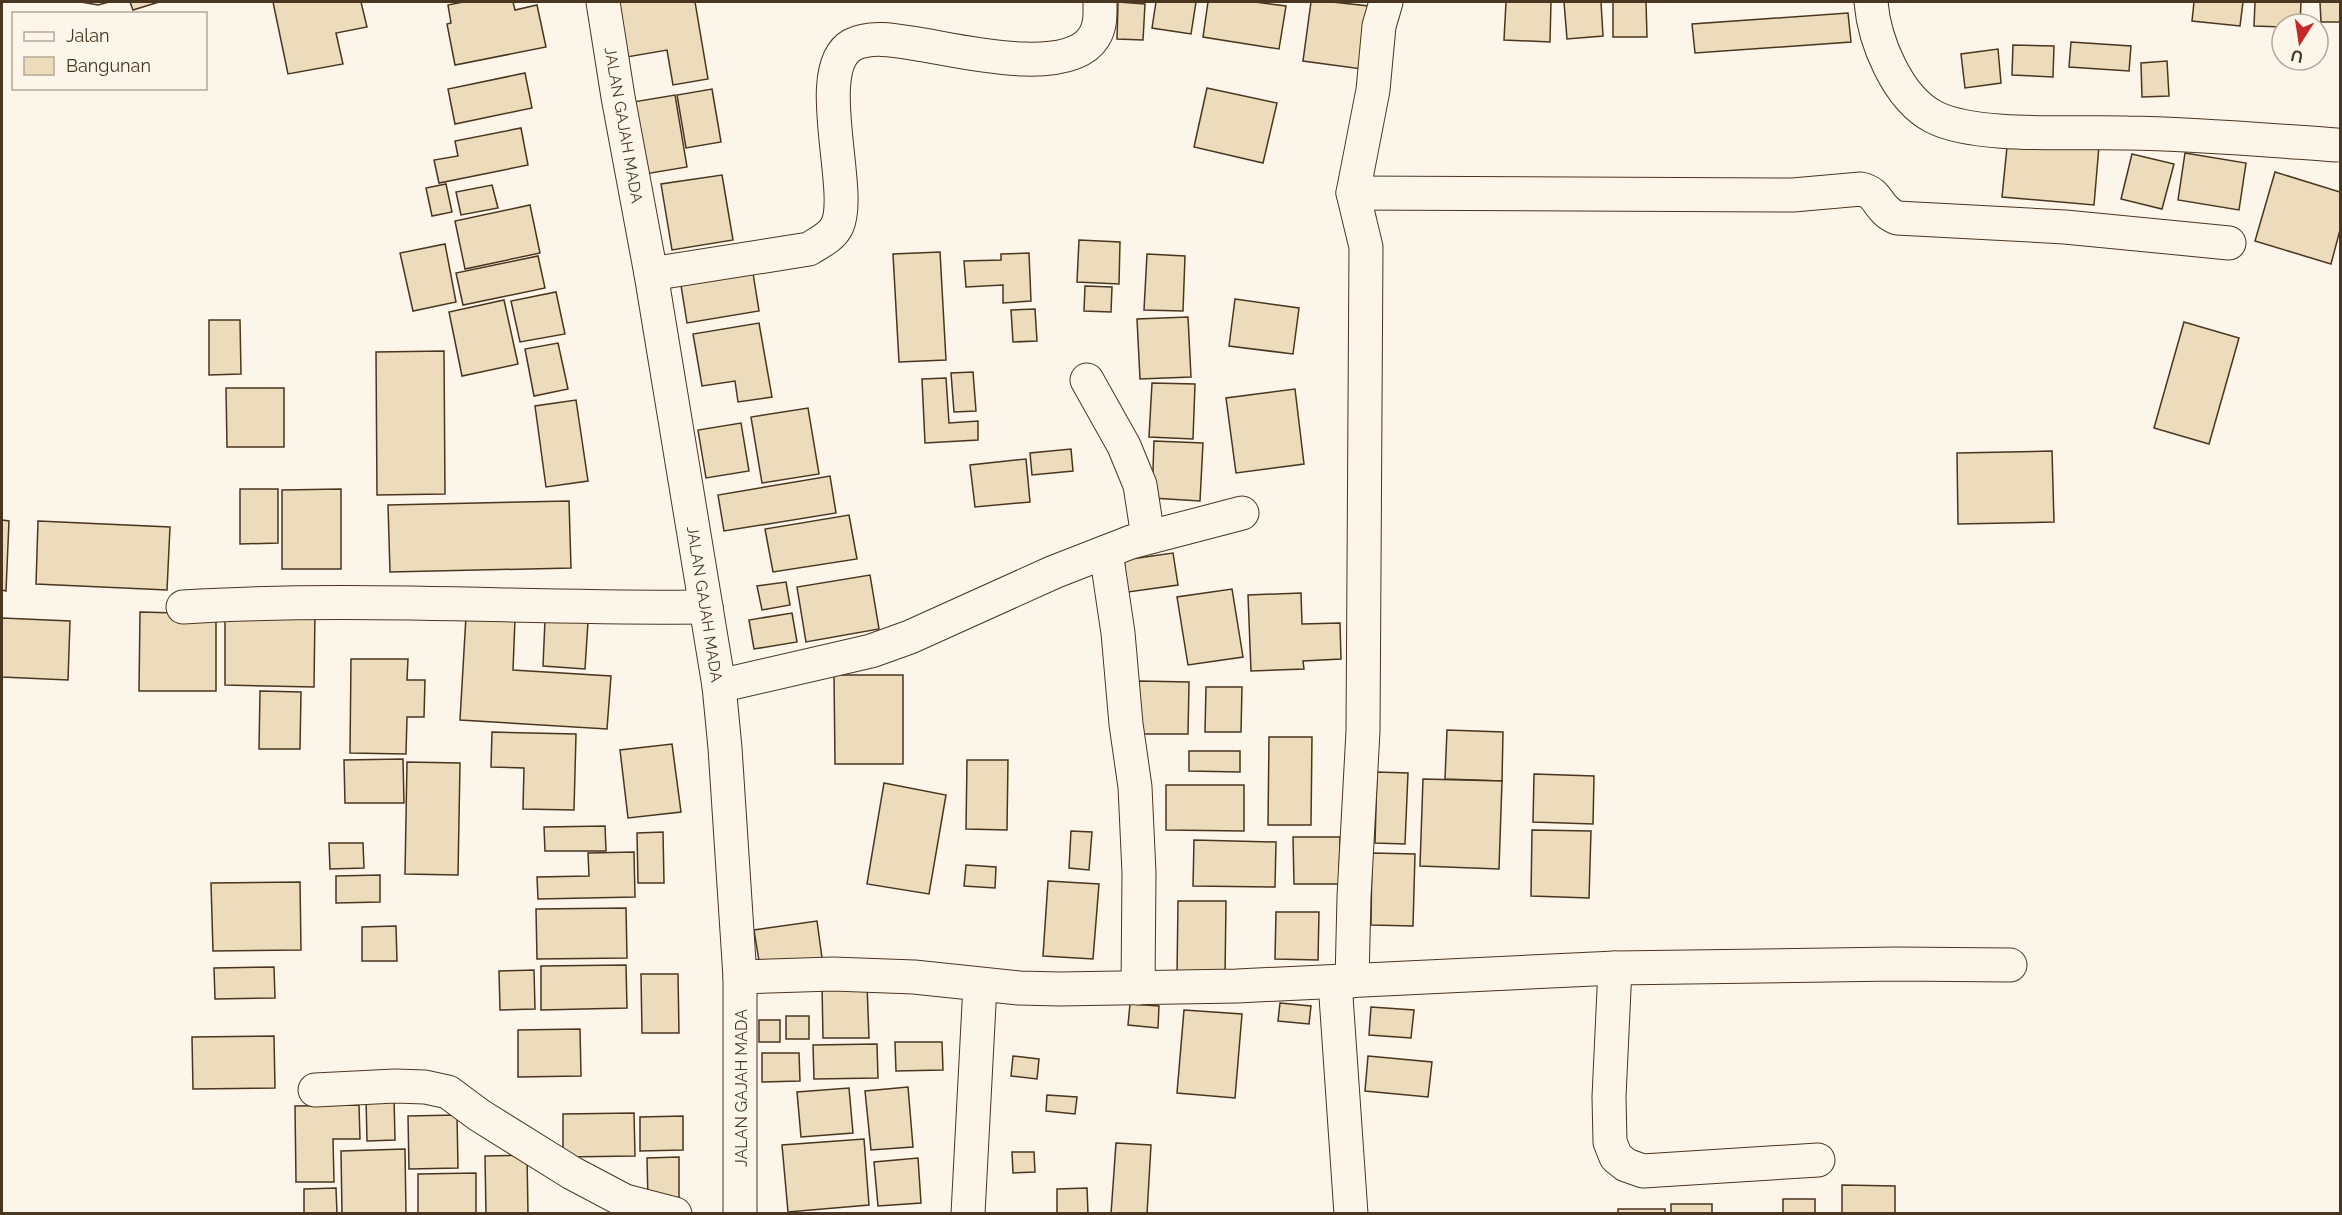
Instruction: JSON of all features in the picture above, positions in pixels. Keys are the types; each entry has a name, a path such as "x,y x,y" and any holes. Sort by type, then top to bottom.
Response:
{"main road":[{"name":"JALAN GAJAH MADA","path":"603,2 651,274 719,686 740,977 740,1214"},
{"path":"651,274 809,249 827,237 837,226 841,204 833,113 835,78 841,58 851,46 870,40 904,42 1005,57 1041,59 1062,57 1084,49 1095,36 1100,20 1100,2"},
{"path":"1351,1214 1343,982 1354,897 1363,731 1366,247 1353,193 1373,90 1379,26 1386,2"},
{"path":"1871,2 1873,22 1886,57 1897,78 1914,100 1932,117 1955,125 1988,130 2129,133 2336,145"},
{"path":"1353,193 1793,195 1862,189 1872,193 1886,213 1897,218 2065,227 2229,243"},
{"path":"1087,380 1124,446 1140,485 1148,537"},
{"path":"719,686 871,651 910,637 1054,572 1106,552 1148,537 1242,513"},
{"path":"1106,552 1118,633 1126,724 1135,787 1139,873 1138,988"},
{"path":"183,607 292,603 461,604 597,609 706,607"},
{"path":"740,977 833,974 914,977 980,985 1060,989 1343,982 1615,968 1874,964 2010,965"},
{"path":"1615,968 1609,1097 1610,1142 1616,1157 1626,1165 1643,1171 1818,1160"},
{"path":"968,1214 980,985"},
{"path":"315,1090 395,1086 425,1087 448,1092 479,1115 572,1173 625,1201 675,1214"}],"building":[{"path":"81,2 109,2 98,5"},
{"path":"130,2 159,2 133,10"},
{"path":"273,2 361,2 367,27 336,33 343,64 288,74"},
{"path":"463,2 513,2 515,10 537,5 546,47 455,65 447,24 451,23 448,5"},
{"path":"618,2 695,2 708,79 673,85 667,50 627,57"},
{"path":"1118,2 1145,4 1143,40 1117,39"},
{"path":"1156,2 1196,2 1191,34 1152,28"},
{"path":"1208,2 1255,2 1286,6 1279,49 1203,37"},
{"path":"1311,2 1369,6 1362,69 1303,61"},
{"path":"1506,2 1551,2 1550,42 1504,40"},
{"path":"1564,2 1601,2 1603,36 1567,39"},
{"path":"1613,2 1646,2 1647,37 1613,37"},
{"path":"2194,2 2243,2 2240,26 2192,21"},
{"path":"2255,2 2301,2 2301,12 2270,12 2270,27 2254,26"},
{"path":"2320,2 2340,2 2340,22 2330,22 2330,12 2320,12"},
{"path":"1848,13 1851,42 1695,53 1692,24"},
{"path":"2071,42 2131,46 2129,71 2069,67"},
{"path":"2013,45 2054,46 2053,77 2012,75"},
{"path":"1998,49 2001,83 1965,88 1961,54"},
{"path":"2167,61 2169,96 2142,97 2141,63"},
{"path":"525,73 532,108 455,124 448,89"},
{"path":"1207,88 1277,103 1263,163 1194,147"},
{"path":"712,89 721,142 686,148 677,95"},
{"path":"675,95 687,167 645,174 633,102"},
{"path":"521,128 528,165 439,183 434,160 458,156 455,141"},
{"path":"2008,137 2099,146 2094,205 2002,197"},
{"path":"2185,153 2246,163 2239,210 2178,200"},
{"path":"2132,154 2174,164 2162,209 2121,199"},
{"path":"2275,172 2340,192 2340,230 2331,264 2255,241"},
{"path":"722,175 733,240 672,250 661,184"},
{"path":"446,184 452,212 432,216 426,188"},
{"path":"492,185 498,208 461,215 456,192"},
{"path":"530,205 540,253 465,269 455,221"},
{"path":"1079,240 1120,242 1119,284 1077,282"},
{"path":"445,244 456,302 413,311 400,253"},
{"path":"940,252 946,360 899,362 893,254"},
{"path":"1029,253 1031,301 1003,303 1003,285 966,287 964,261 1001,260 1001,254"},
{"path":"1147,254 1185,256 1183,311 1144,310"},
{"path":"538,256 545,288 463,305 456,273"},
{"path":"752,267 759,311 687,323 680,279"},
{"path":"1085,286 1112,287 1111,312 1084,311"},
{"path":"556,292 565,334 520,342 511,301"},
{"path":"1235,299 1299,308 1293,354 1229,346"},
{"path":"504,300 518,364 462,376 449,312"},
{"path":"1035,309 1037,341 1013,342 1011,310"},
{"path":"1188,317 1191,377 1140,379 1137,319"},
{"path":"209,320 240,320 241,374 209,375"},
{"path":"2184,322 2239,338 2209,444 2154,428"},
{"path":"759,323 772,397 738,402 735,381 702,386 693,334"},
{"path":"558,343 568,389 534,396 525,349"},
{"path":"444,351 445,494 377,495 376,352"},
{"path":"973,372 976,411 954,412 951,373"},
{"path":"946,378 949,423 978,421 978,440 925,443 922,379"},
{"path":"1152,383 1195,384 1193,439 1149,437"},
{"path":"226,388 284,388 284,447 227,447"},
{"path":"1295,389 1304,464 1236,473 1226,398"},
{"path":"576,400 588,481 546,487 535,406"},
{"path":"808,408 819,474 762,483 751,417"},
{"path":"741,423 749,471 706,478 698,430"},
{"path":"1154,441 1203,443 1200,501 1152,498"},
{"path":"1071,449 1073,471 1032,475 1030,453"},
{"path":"2052,451 2054,522 1958,524 1957,453"},
{"path":"1026,459 1030,502 975,507 970,465"},
{"path":"830,476 836,513 724,531 718,495"},
{"path":"240,489 278,489 278,543 240,544"},
{"path":"341,489 341,569 282,569 282,490"},
{"path":"569,501 571,568 390,572 388,505"},
{"path":"849,515 857,559 773,572 765,529"},
{"path":"2,520 9,521 6,591 2,590"},
{"path":"38,521 170,527 167,590 36,584"},
{"path":"1173,553 1178,585 1128,592 1124,560"},
{"path":"870,575 879,629 806,642 797,587"},
{"path":"786,582 790,605 762,610 757,586"},
{"path":"1232,589 1243,657 1188,665 1177,597"},
{"path":"1301,593 1302,624 1340,623 1341,659 1303,661 1304,669 1251,671 1248,595"},
{"path":"225,609 315,610 314,687 225,685"},
{"path":"140,612 216,614 216,691 139,691"},
{"path":"792,613 797,642 754,649 749,620"},
{"path":"466,616 515,619 513,670 611,676 607,729 460,720"},
{"path":"2,618 70,621 68,680 2,677"},
{"path":"545,620 588,622 585,669 543,666"},
{"path":"351,659 408,659 407,680 425,680 424,717 407,717 406,754 350,753"},
{"path":"834,675 903,675 903,764 835,764"},
{"path":"1139,681 1189,682 1188,734 1139,734"},
{"path":"1206,687 1242,687 1241,732 1205,732"},
{"path":"260,691 301,692 300,749 259,749"},
{"path":"1447,730 1503,732 1502,781 1445,779"},
{"path":"492,732 576,734 574,810 523,809 524,768 491,767"},
{"path":"1269,737 1312,737 1311,825 1268,825"},
{"path":"672,744 681,812 628,818 620,750"},
{"path":"1189,751 1240,751 1240,772 1189,771"},
{"path":"403,759 404,803 345,803 344,760"},
{"path":"967,760 1008,760 1007,830 966,829"},
{"path":"407,762 460,763 458,875 405,874"},
{"path":"1377,772 1408,773 1405,844 1375,843"},
{"path":"1534,774 1594,776 1593,824 1533,822"},
{"path":"1423,779 1502,781 1499,869 1420,866"},
{"path":"884,783 946,795 929,894 867,884"},
{"path":"1166,785 1244,785 1244,831 1166,830"},
{"path":"605,826 606,851 545,851 544,827"},
{"path":"1532,830 1591,831 1589,898 1531,896"},
{"path":"1071,831 1092,832 1089,870 1069,868"},
{"path":"663,832 664,883 638,883 637,833"},
{"path":"1293,837 1340,837 1339,884 1294,884"},
{"path":"1194,840 1276,842 1275,887 1193,886"},
{"path":"329,843 363,843 364,868 330,869"},
{"path":"634,852 635,897 538,899 537,877 589,876 588,853"},
{"path":"1372,853 1415,854 1413,926 1371,925"},
{"path":"966,865 996,867 995,888 964,886"},
{"path":"380,875 380,902 336,903 336,876"},
{"path":"1048,881 1099,884 1093,959 1043,956"},
{"path":"300,882 301,950 213,951 211,883"},
{"path":"1178,901 1226,901 1225,977 1177,976"},
{"path":"626,908 627,958 537,959 536,909"},
{"path":"1276,912 1319,912 1318,960 1275,959"},
{"path":"817,921 822,958 760,967 754,930"},
{"path":"396,926 397,961 362,961 362,927"},
{"path":"626,965 627,1008 541,1010 541,966"},
{"path":"274,967 275,998 215,999 214,968"},
{"path":"534,970 535,1009 500,1010 499,971"},
{"path":"641,974 678,974 679,1033 642,1033"},
{"path":"867,984 869,1038 823,1038 822,985"},
{"path":"1280,1003 1311,1006 1309,1024 1278,1021"},
{"path":"1130,1004 1159,1006 1158,1028 1128,1025"},
{"path":"1371,1007 1414,1010 1411,1038 1369,1035"},
{"path":"1184,1010 1242,1014 1235,1098 1177,1093"},
{"path":"786,1016 809,1016 809,1039 786,1039"},
{"path":"759,1020 780,1020 780,1042 759,1042"},
{"path":"580,1029 581,1076 518,1077 518,1030"},
{"path":"274,1036 275,1088 193,1089 192,1037"},
{"path":"895,1042 942,1042 943,1070 896,1071"},
{"path":"877,1044 878,1078 814,1079 813,1045"},
{"path":"762,1053 799,1053 800,1081 762,1082"},
{"path":"1013,1056 1039,1059 1037,1079 1011,1076"},
{"path":"1368,1056 1432,1062 1428,1097 1365,1091"},
{"path":"908,1087 913,1147 871,1150 865,1091"},
{"path":"849,1088 853,1133 801,1137 797,1092"},
{"path":"1047,1095 1077,1097 1075,1114 1046,1111"},
{"path":"394,1097 395,1140 367,1141 366,1098"},
{"path":"359,1105 360,1139 333,1139 334,1182 296,1182 295,1106"},
{"path":"634,1113 635,1156 563,1157 563,1114"},
{"path":"457,1115 458,1168 409,1169 408,1116"},
{"path":"683,1116 683,1150 640,1151 640,1117"},
{"path":"864,1139 869,1205 788,1212 782,1145"},
{"path":"1116,1143 1151,1145 1147,1214 1111,1214"},
{"path":"405,1149 406,1214 342,1214 341,1151"},
{"path":"1012,1152 1034,1152 1035,1172 1013,1173"},
{"path":"527,1155 528,1214 486,1214 485,1156"},
{"path":"679,1157 679,1200 648,1200 647,1158"},
{"path":"918,1158 921,1203 878,1206 874,1162"},
{"path":"476,1173 476,1214 418,1214 418,1174"},
{"path":"1842,1185 1895,1186 1895,1214 1842,1214"},
{"path":"336,1188 337,1214 304,1214 304,1189"},
{"path":"1087,1188 1088,1214 1057,1214 1057,1189"},
{"path":"1783,1199 1815,1199 1815,1214 1783,1214"},
{"path":"1671,1204 1712,1204 1712,1214 1671,1214"},
{"path":"1618,1209 1665,1209 1665,1214 1618,1214"}]}
